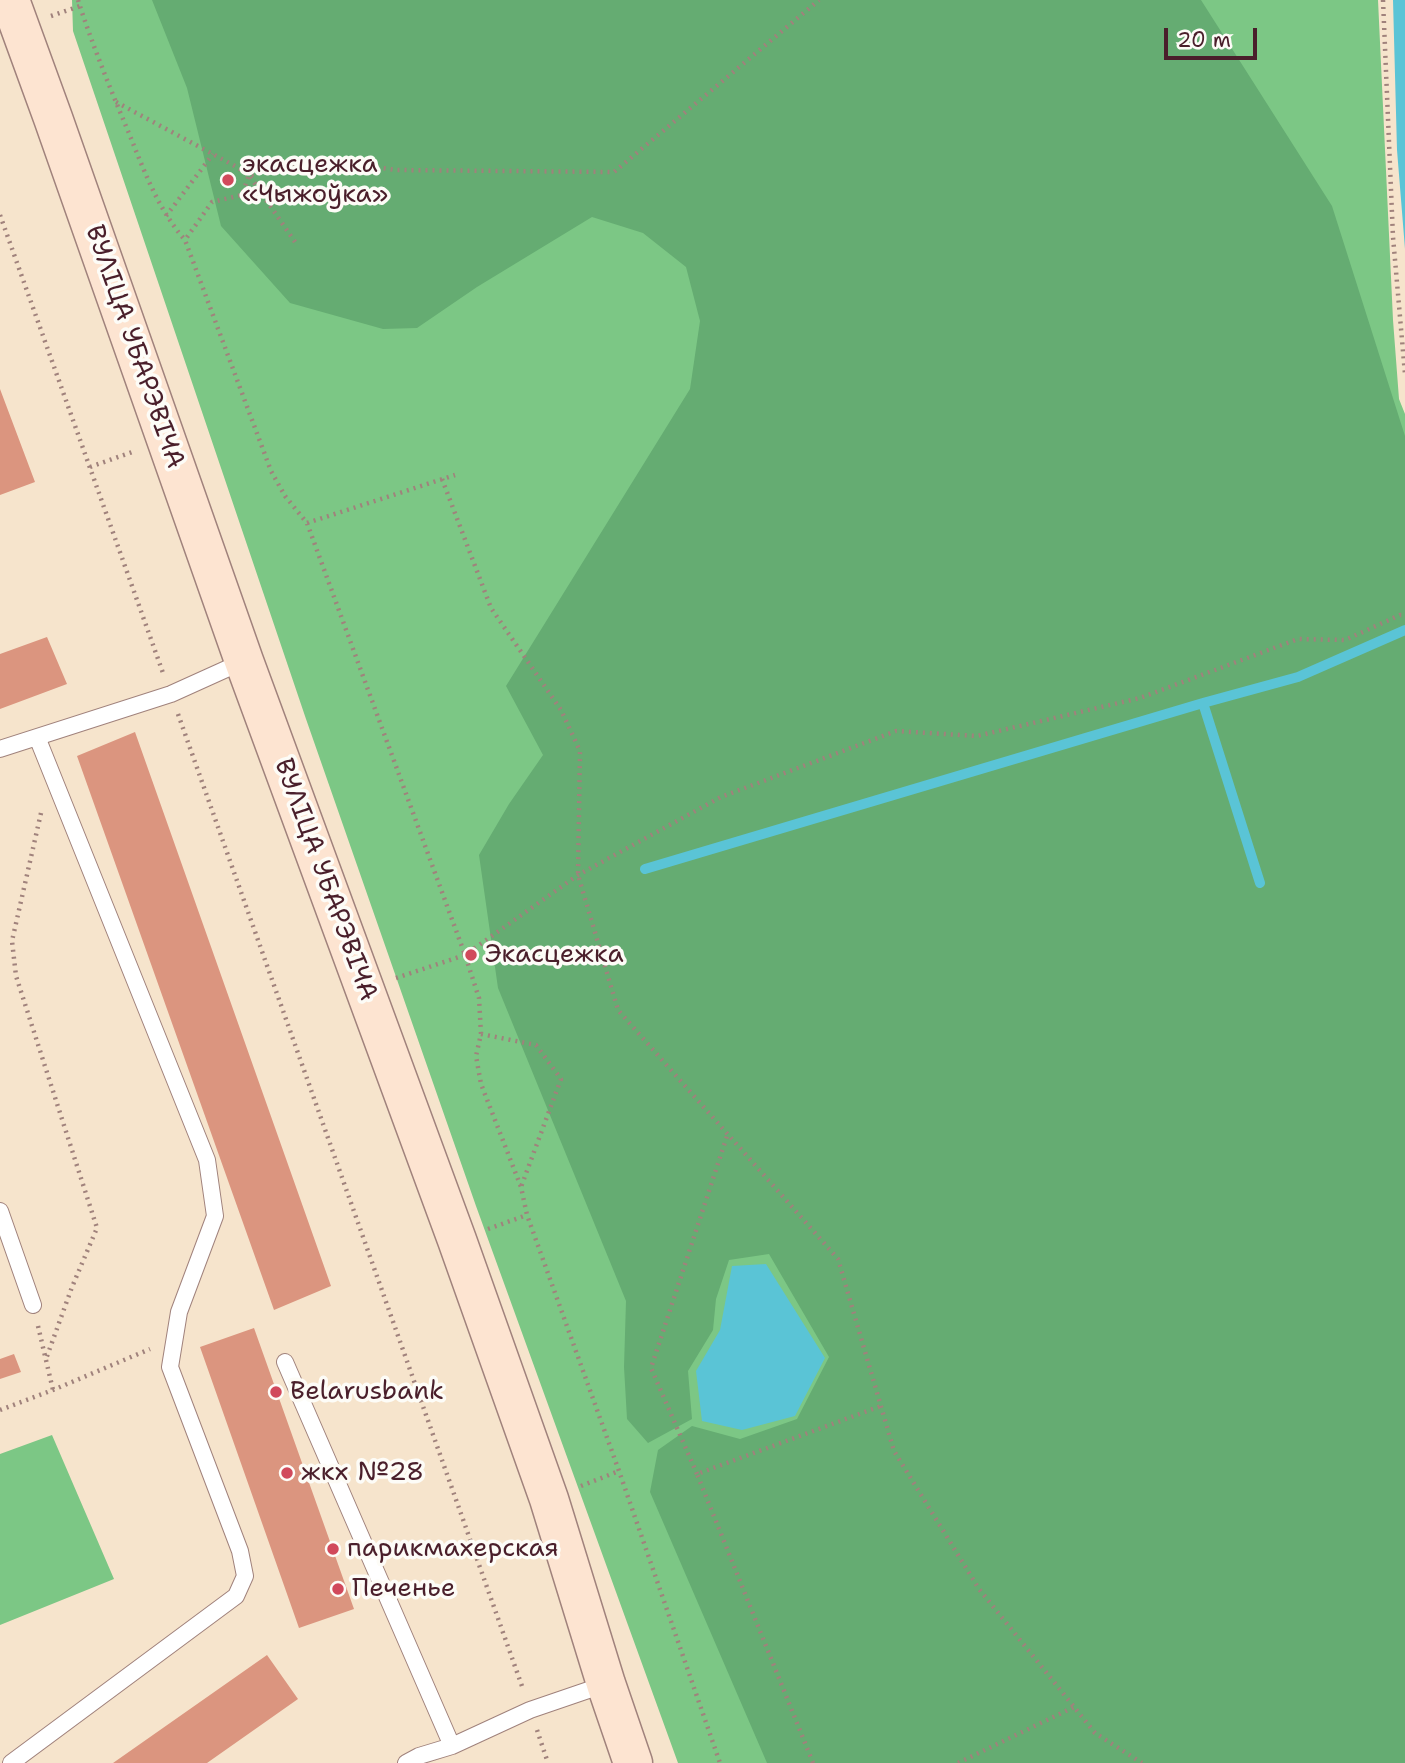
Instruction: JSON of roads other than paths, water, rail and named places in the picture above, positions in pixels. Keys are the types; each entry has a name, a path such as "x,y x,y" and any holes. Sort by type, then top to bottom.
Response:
{"main road":[{"name":"ВУЛІЦА УБАРЭВІЧА","path":"10,0 244,661 549,1499 633,1763"}],"lane":[{"path":"0,749 171,694 244,661"},
{"path":"11,1763 236,1596 245,1576 240,1551 170,1367 178,1312 215,1216 207,1160 37,737"},
{"path":"0,1212 33,1305"},
{"path":"285,1362 452,1746"},
{"path":"415,1761 530,1710 606,1684"}],"water":[{"path":"1393,0 1405,0 1405,249 1397,150"},
{"path":"766,1264 825,1358 795,1416 742,1430 702,1421 696,1371 720,1330 732,1266"}],"waterway":[{"path":"645,869 1298,677 1405,630"},
{"path":"1203,703 1260,883"}],"place":[{"name":"экасцежка «Чыжоўка»","path":"228,180"},
{"name":"Экасцежка","path":"471,955"},
{"name":"Belarusbank","path":"276,1392"},
{"name":"жкх №28","path":"287,1473"},
{"name":"парикмахерская","path":"333,1549"},
{"name":"Печенье","path":"338,1589"}]}
